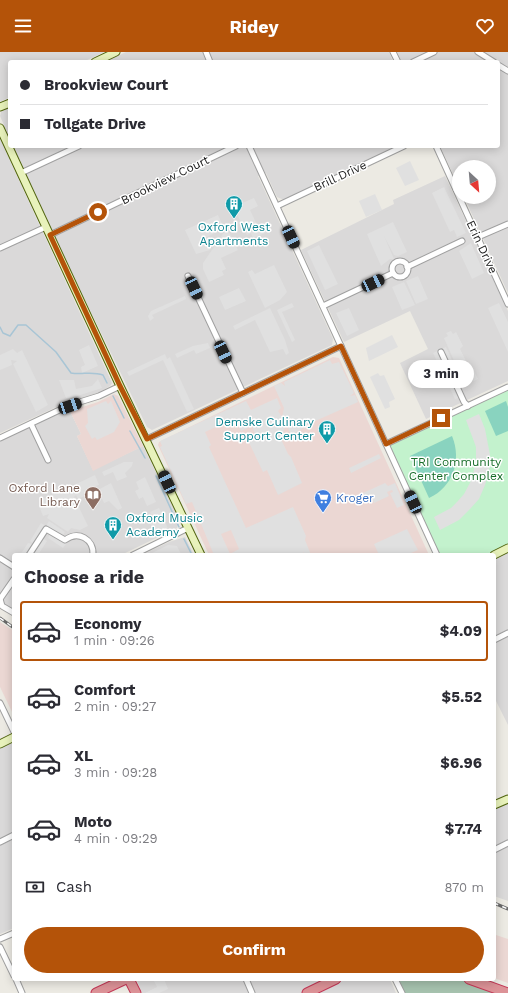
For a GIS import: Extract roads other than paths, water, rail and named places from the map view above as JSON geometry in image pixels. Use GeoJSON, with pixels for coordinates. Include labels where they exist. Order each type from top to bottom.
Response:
{"type":"FeatureCollection","features":[{"type":"Feature","properties":{"kind":"highway"},"geometry":{"type":"LineString","coordinates":[[96,993],[122,981]]}},
{"type":"Feature","properties":{"kind":"highway"},"geometry":{"type":"LineString","coordinates":[[131,981],[136,993]]}},
{"type":"Feature","properties":{"kind":"highway"},"geometry":{"type":"LineString","coordinates":[[307,993],[332,981]]}},
{"type":"Feature","properties":{"kind":"highway"},"geometry":{"type":"LineString","coordinates":[[475,981],[508,993]]}},
{"type":"Feature","properties":{"kind":"street"},"geometry":{"type":"LineString","coordinates":[[99,60],[116,52]]}},
{"type":"Feature","properties":{"kind":"street"},"geometry":{"type":"LineString","coordinates":[[417,60],[434,52]]}},
{"type":"Feature","properties":{"kind":"street"},"geometry":{"type":"LineString","coordinates":[[478,52],[491,60]]}},
{"type":"Feature","properties":{"kind":"street"},"geometry":{"type":"LineString","coordinates":[[0,128],[8,145]]}},
{"type":"Feature","properties":{"kind":"street"},"geometry":{"type":"LineString","coordinates":[[9,148],[120,386],[147,439],[200,553]]}},
{"type":"Feature","properties":{"kind":"street"},"geometry":{"type":"LineString","coordinates":[[21,173],[75,148]]}},
{"type":"Feature","properties":{"kind":"street","name":"Brookview Court"},"geometry":{"type":"LineString","coordinates":[[50,235],[232,148]]}},
{"type":"Feature","properties":{"kind":"street"},"geometry":{"type":"LineString","coordinates":[[250,148],[437,553]]}},
{"type":"Feature","properties":{"kind":"street","name":"Brill Drive"},"geometry":{"type":"LineString","coordinates":[[277,206],[400,148]]}},
{"type":"Feature","properties":{"kind":"street","name":"Erin Drive"},"geometry":{"type":"LineString","coordinates":[[437,148],[508,304]]}},
{"type":"Feature","properties":{"kind":"street"},"geometry":{"type":"LineString","coordinates":[[478,238],[508,224]]}},
{"type":"Feature","properties":{"kind":"street"},"geometry":{"type":"LineString","coordinates":[[0,248],[46,227]]}},
{"type":"Feature","properties":{"kind":"street"},"geometry":{"type":"LineString","coordinates":[[407,267],[462,241]]}},
{"type":"Feature","properties":{"kind":"street"},"geometry":{"type":"LineString","coordinates":[[397,262],[403,262],[407,267],[407,272],[404,276],[399,277],[393,273],[392,268],[397,262]]}},
{"type":"Feature","properties":{"kind":"street"},"geometry":{"type":"LineString","coordinates":[[323,306],[393,273]]}},
{"type":"Feature","properties":{"kind":"street"},"geometry":{"type":"LineString","coordinates":[[188,276],[243,393]]}},
{"type":"Feature","properties":{"kind":"street"},"geometry":{"type":"LineString","coordinates":[[147,439],[341,346]]}},
{"type":"Feature","properties":{"kind":"street"},"geometry":{"type":"LineString","coordinates":[[441,352],[464,402],[468,406]]}},
{"type":"Feature","properties":{"kind":"street"},"geometry":{"type":"LineString","coordinates":[[0,438],[70,406],[100,396],[120,386]]}},
{"type":"Feature","properties":{"kind":"street"},"geometry":{"type":"LineString","coordinates":[[386,444],[508,387]]}},
{"type":"Feature","properties":{"kind":"street"},"geometry":{"type":"LineString","coordinates":[[30,424],[48,460]]}},
{"type":"Feature","properties":{"kind":"street"},"geometry":{"type":"LineString","coordinates":[[137,553],[188,528]]}},
{"type":"Feature","properties":{"kind":"street"},"geometry":{"type":"LineString","coordinates":[[30,553],[46,529],[65,540],[79,536],[87,538],[92,546],[93,553]]}},
{"type":"Feature","properties":{"kind":"street"},"geometry":{"type":"LineString","coordinates":[[496,554],[508,548]]}},
{"type":"Feature","properties":{"kind":"street"},"geometry":{"type":"LineString","coordinates":[[0,558],[12,566]]}},
{"type":"Feature","properties":{"kind":"street"},"geometry":{"type":"LineString","coordinates":[[12,581],[0,599],[2,606],[12,612]]}},
{"type":"Feature","properties":{"kind":"street"},"geometry":{"type":"LineString","coordinates":[[496,639],[508,634]]}},
{"type":"Feature","properties":{"kind":"street"},"geometry":{"type":"LineString","coordinates":[[0,703],[12,728]]}},
{"type":"Feature","properties":{"kind":"street"},"geometry":{"type":"LineString","coordinates":[[0,744],[12,738]]}},
{"type":"Feature","properties":{"kind":"street"},"geometry":{"type":"LineString","coordinates":[[496,804],[508,799]]}},
{"type":"Feature","properties":{"kind":"street"},"geometry":{"type":"LineString","coordinates":[[0,842],[12,836]]}},
{"type":"Feature","properties":{"kind":"street"},"geometry":{"type":"LineString","coordinates":[[496,849],[508,843]]}},
{"type":"Feature","properties":{"kind":"street"},"geometry":{"type":"LineString","coordinates":[[0,939],[12,934]]}},
{"type":"Feature","properties":{"kind":"street"},"geometry":{"type":"LineString","coordinates":[[0,947],[12,972]]}},
{"type":"Feature","properties":{"kind":"street"},"geometry":{"type":"LineString","coordinates":[[17,981],[22,993]]}},
{"type":"Feature","properties":{"kind":"street"},"geometry":{"type":"LineString","coordinates":[[247,981],[252,993]]}},
{"type":"Feature","properties":{"kind":"street"},"geometry":{"type":"LineString","coordinates":[[396,981],[402,993]]}},
{"type":"Feature","properties":{"kind":"waterway"},"geometry":{"type":"LineString","coordinates":[[0,327],[3,333],[10,336],[18,325],[26,325],[56,352],[71,373],[91,373],[103,375],[107,383]]}},
{"type":"Feature","properties":{"kind":"waterway"},"geometry":{"type":"LineString","coordinates":[[113,396],[124,418]]}},
{"type":"Feature","properties":{"kind":"waterway"},"geometry":{"type":"LineString","coordinates":[[130,431],[145,458]]}},
{"type":"Feature","properties":{"kind":"waterway"},"geometry":{"type":"LineString","coordinates":[[156,476],[179,527]]}},
{"type":"Feature","properties":{"kind":"waterway"},"geometry":{"type":"LineString","coordinates":[[184,539],[191,553]]}},
{"type":"Feature","properties":{"kind":"railway"},"geometry":{"type":"LineString","coordinates":[[0,618],[12,627]]}},
{"type":"Feature","properties":{"kind":"railway"},"geometry":{"type":"LineString","coordinates":[[496,904],[508,909]]}},
{"type":"Feature","properties":{"kind":"place","name":"Oxford West Apartments"},"geometry":{"type":"Point","coordinates":[234,219]}},
{"type":"Feature","properties":{"kind":"place","name":"Demske Culinary Support Center"},"geometry":{"type":"Point","coordinates":[327,444]}},
{"type":"Feature","properties":{"kind":"place","name":"Oxford Lane Library"},"geometry":{"type":"Point","coordinates":[93,510]}},
{"type":"Feature","properties":{"kind":"place","name":"Kroger"},"geometry":{"type":"Point","coordinates":[323,513]}},
{"type":"Feature","properties":{"kind":"place","name":"Oxford Music Academy"},"geometry":{"type":"Point","coordinates":[113,540]}},
{"type":"Feature","properties":{"kind":"park label","name":"TRI Community Center Complex"},"geometry":{"type":"Point","coordinates":[456,469]}}]}
